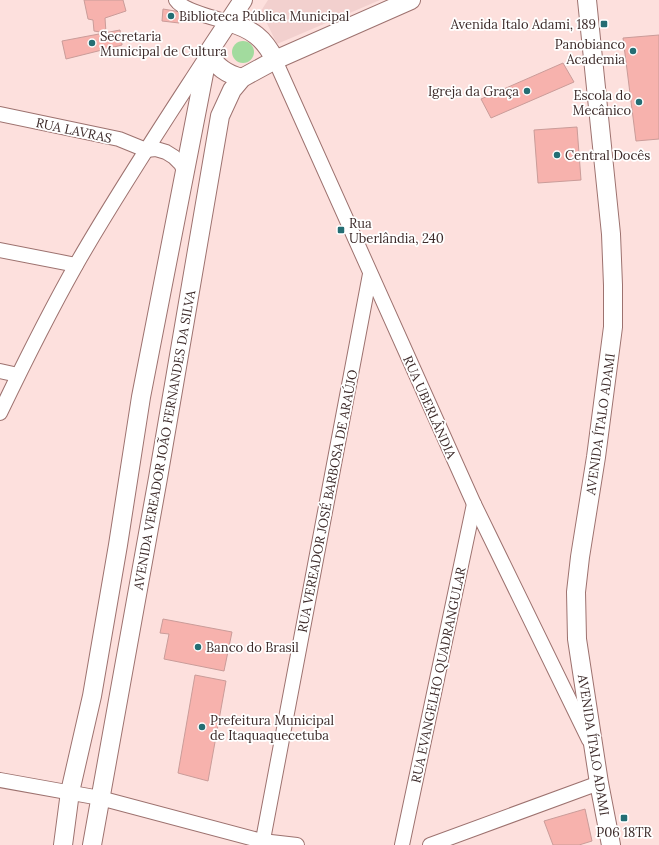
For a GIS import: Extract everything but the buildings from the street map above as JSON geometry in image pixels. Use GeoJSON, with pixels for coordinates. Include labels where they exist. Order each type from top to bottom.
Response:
{"type":"FeatureCollection","features":[{"type":"Feature","properties":{"kind":"main road"},"geometry":{"type":"LineString","coordinates":[[242,78],[226,72],[219,67],[208,53],[243,0]]}},
{"type":"Feature","properties":{"kind":"main road","name":"AVENIDA VEREADOR JOÃO FERNANDES DA SILVA"},"geometry":{"type":"LineString","coordinates":[[92,845],[158,478],[220,116],[232,90],[242,78],[275,60],[411,0]]}},
{"type":"Feature","properties":{"kind":"main road","name":"AVENIDA ÍTALO ADAMI"},"geometry":{"type":"LineString","coordinates":[[587,0],[611,234],[613,327],[596,457],[580,556],[576,592],[577,639],[599,783],[611,845]]}},
{"type":"Feature","properties":{"kind":"main road"},"geometry":{"type":"LineString","coordinates":[[228,22],[252,31],[269,48],[275,60]]}},
{"type":"Feature","properties":{"kind":"main road","name":"AVENIDA VEREADOR JOÃO FERNANDES DA SILVA"},"geometry":{"type":"LineString","coordinates":[[63,845],[70,792],[92,696],[141,397],[208,53]]}},
{"type":"Feature","properties":{"kind":"main road"},"geometry":{"type":"LineString","coordinates":[[130,470],[158,478]]}},
{"type":"Feature","properties":{"kind":"street"},"geometry":{"type":"LineString","coordinates":[[176,0],[185,8],[228,22]]}},
{"type":"Feature","properties":{"kind":"street"},"geometry":{"type":"LineString","coordinates":[[0,413],[18,375],[76,265],[146,150],[208,53]]}},
{"type":"Feature","properties":{"kind":"street","name":"RUA UBERLÂNDIA"},"geometry":{"type":"LineString","coordinates":[[275,60],[474,504],[594,751]]}},
{"type":"Feature","properties":{"kind":"street","name":"RUA LAVRAS"},"geometry":{"type":"LineString","coordinates":[[0,114],[119,139],[146,150],[156,149],[170,154],[181,164],[185,173]]}},
{"type":"Feature","properties":{"kind":"street"},"geometry":{"type":"LineString","coordinates":[[0,250],[76,265]]}},
{"type":"Feature","properties":{"kind":"street","name":"RUA VEREADOR JOSÉ BARBOSA DE ARAÚJO"},"geometry":{"type":"LineString","coordinates":[[262,843],[370,274]]}},
{"type":"Feature","properties":{"kind":"street"},"geometry":{"type":"LineString","coordinates":[[0,371],[18,375]]}},
{"type":"Feature","properties":{"kind":"street","name":"RUA EVANGELHO QUADRANGULAR"},"geometry":{"type":"LineString","coordinates":[[402,845],[474,504]]}},
{"type":"Feature","properties":{"kind":"street"},"geometry":{"type":"LineString","coordinates":[[565,691],[578,690],[584,686]]}},
{"type":"Feature","properties":{"kind":"street"},"geometry":{"type":"LineString","coordinates":[[0,780],[100,798],[262,843],[297,845]]}},
{"type":"Feature","properties":{"kind":"street"},"geometry":{"type":"LineString","coordinates":[[430,845],[599,783]]}},
{"type":"Feature","properties":{"kind":"shaded area"},"geometry":{"type":"Polygon","coordinates":[[[268,0],[380,0],[277,44],[261,11],[268,0]]]}},
{"type":"Feature","properties":{"kind":"green space"},"geometry":{"type":"Polygon","coordinates":[[[243,41],[251,44],[254,52],[251,60],[243,63],[235,60],[232,52],[235,44],[243,41]]]}},
{"type":"Feature","properties":{"kind":"place","name":"Biblioteca Pública Municipal"},"geometry":{"type":"Point","coordinates":[171,16]}},
{"type":"Feature","properties":{"kind":"place","name":"Avenida Italo Adami, 189"},"geometry":{"type":"Point","coordinates":[604,24]}},
{"type":"Feature","properties":{"kind":"place","name":"Secretaria Municipal de Cultura"},"geometry":{"type":"Point","coordinates":[92,43]}},
{"type":"Feature","properties":{"kind":"place","name":"Panobianco Academia"},"geometry":{"type":"Point","coordinates":[633,51]}},
{"type":"Feature","properties":{"kind":"place","name":"Igreja da Graça"},"geometry":{"type":"Point","coordinates":[527,91]}},
{"type":"Feature","properties":{"kind":"place","name":"Escola do Mecânico"},"geometry":{"type":"Point","coordinates":[639,102]}},
{"type":"Feature","properties":{"kind":"place","name":"Central Docês"},"geometry":{"type":"Point","coordinates":[557,155]}},
{"type":"Feature","properties":{"kind":"place","name":"Rua Uberlândia, 240"},"geometry":{"type":"Point","coordinates":[341,230]}},
{"type":"Feature","properties":{"kind":"place","name":"Banco do Brasil"},"geometry":{"type":"Point","coordinates":[198,647]}},
{"type":"Feature","properties":{"kind":"place","name":"Prefeitura Municipal de Itaquaquecetuba"},"geometry":{"type":"Point","coordinates":[202,727]}},
{"type":"Feature","properties":{"kind":"place","name":"P06 18TR"},"geometry":{"type":"Point","coordinates":[624,818]}}]}
